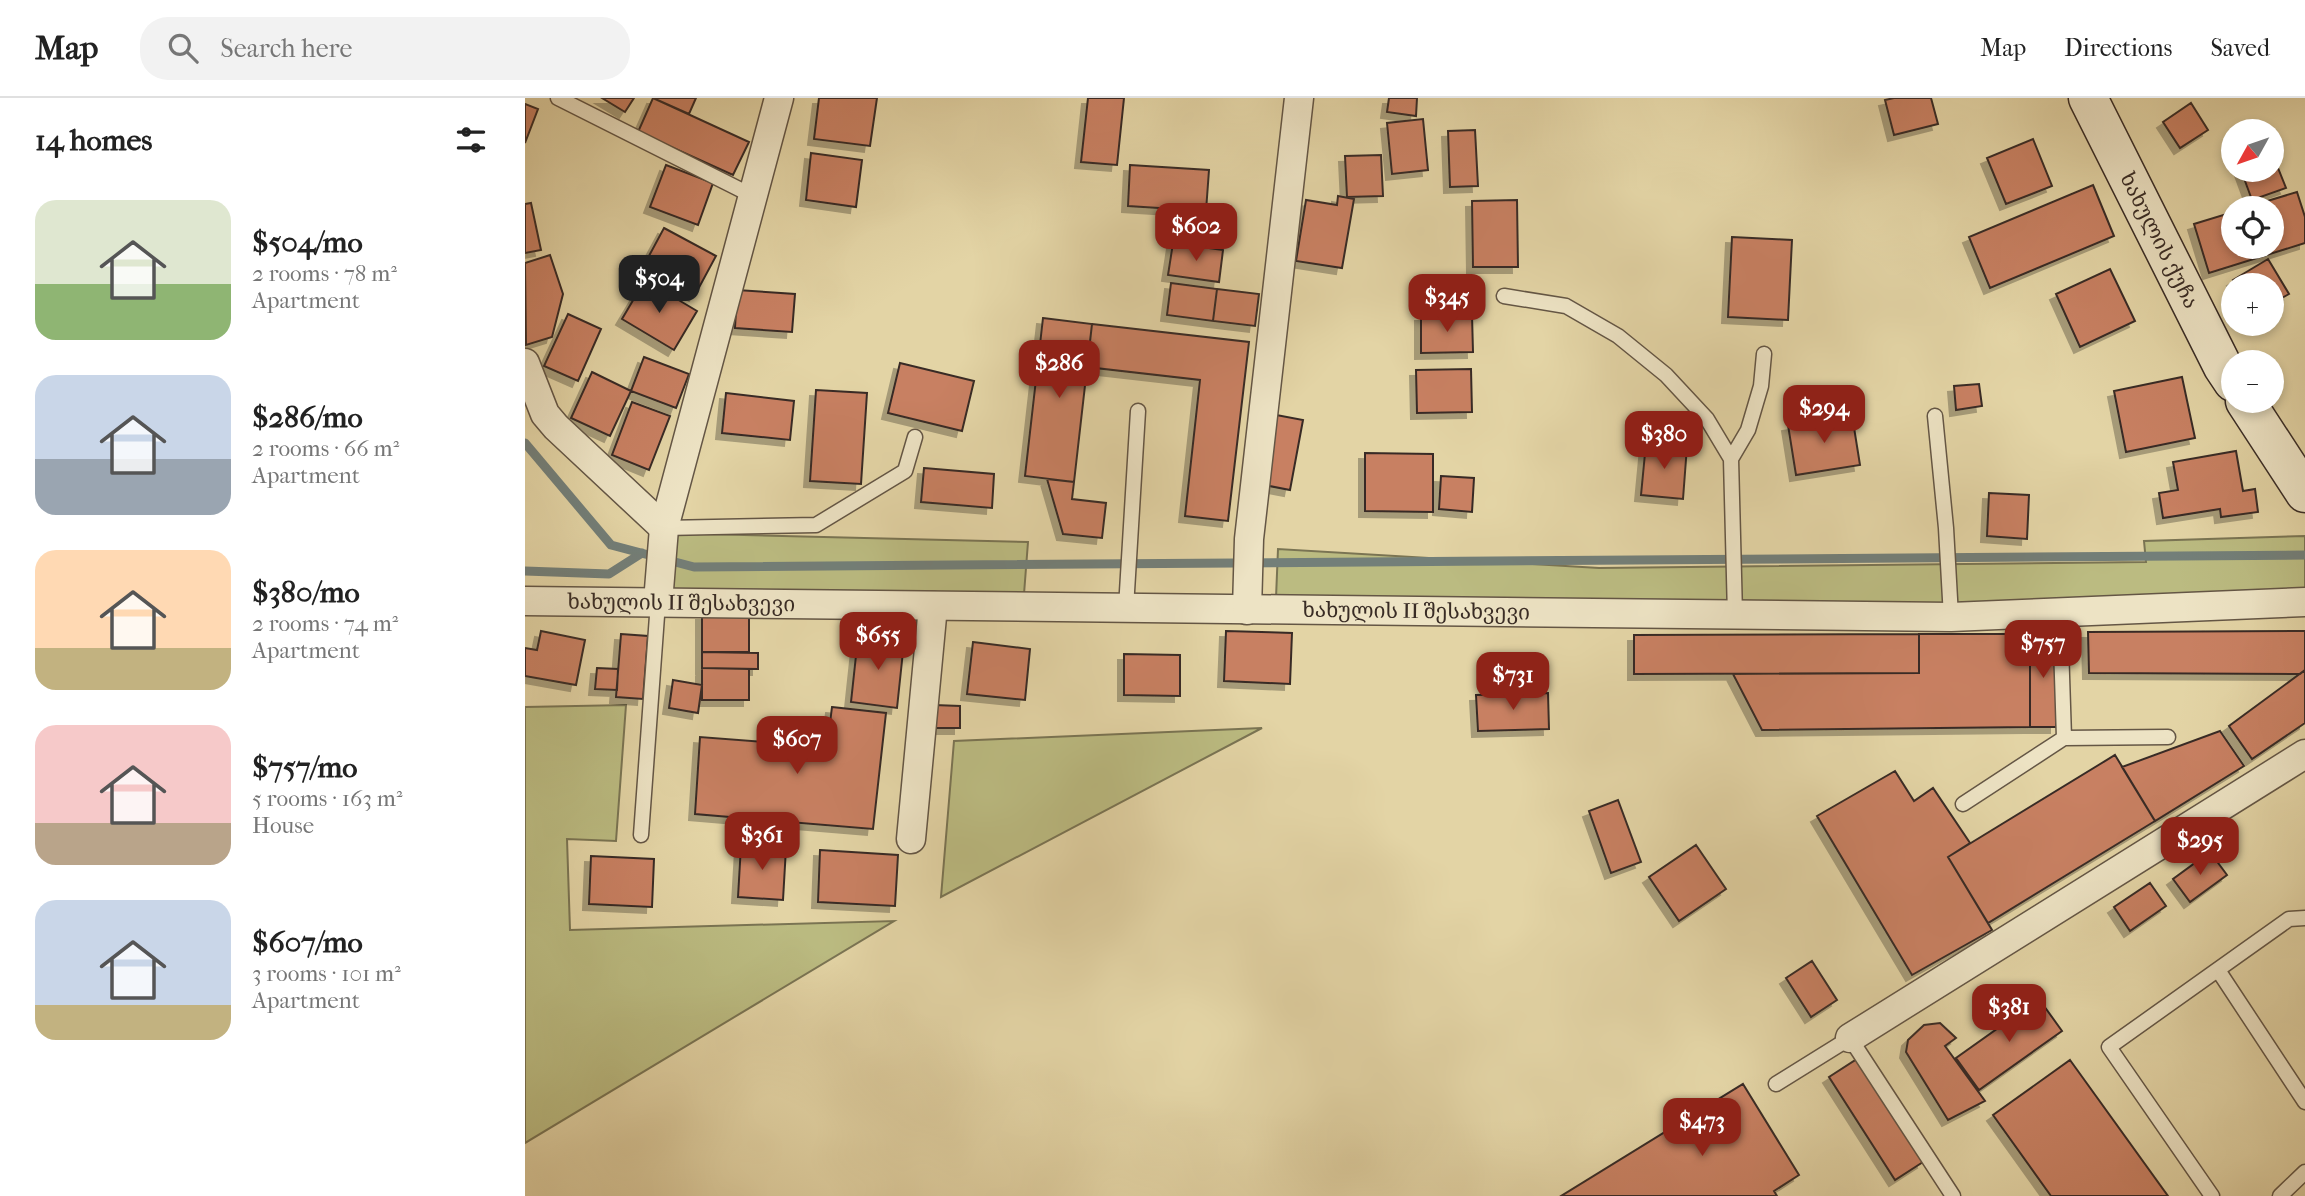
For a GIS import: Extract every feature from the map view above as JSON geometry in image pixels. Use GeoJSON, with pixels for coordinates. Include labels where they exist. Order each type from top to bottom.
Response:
{"type":"FeatureCollection","features":[{"type":"Feature","properties":{"kind":"street"},"geometry":{"type":"LineString","coordinates":[[657,603],[664,530],[779,98]]}},
{"type":"Feature","properties":{"kind":"street"},"geometry":{"type":"LineString","coordinates":[[1247,610],[1249,539],[1299,98]]}},
{"type":"Feature","properties":{"kind":"street","name":"ხახულის ქუჩა"},"geometry":{"type":"LineString","coordinates":[[2088,98],[2221,363]]}},
{"type":"Feature","properties":{"kind":"street"},"geometry":{"type":"LineString","coordinates":[[525,363],[545,414],[664,530]]}},
{"type":"Feature","properties":{"kind":"street"},"geometry":{"type":"LineString","coordinates":[[2253,413],[2305,493]]}},
{"type":"Feature","properties":{"kind":"street","name":"ხახულის II შესახვევი"},"geometry":{"type":"LineString","coordinates":[[525,601],[933,606],[1127,596],[1247,610],[1951,617],[2305,602]]}},
{"type":"Feature","properties":{"kind":"street"},"geometry":{"type":"LineString","coordinates":[[911,839],[933,606]]}},
{"type":"Feature","properties":{"kind":"street"},"geometry":{"type":"LineString","coordinates":[[1850,1038],[2305,754]]}},
{"type":"Feature","properties":{"kind":"lane"},"geometry":{"type":"LineString","coordinates":[[558,98],[753,196]]}},
{"type":"Feature","properties":{"kind":"lane"},"geometry":{"type":"LineString","coordinates":[[1504,296],[1566,306],[1618,336],[1666,375],[1707,419],[1731,459],[1735,615]]}},
{"type":"Feature","properties":{"kind":"lane"},"geometry":{"type":"LineString","coordinates":[[1731,459],[1748,430],[1761,386],[1764,354]]}},
{"type":"Feature","properties":{"kind":"lane"},"geometry":{"type":"LineString","coordinates":[[1127,596],[1138,411]]}},
{"type":"Feature","properties":{"kind":"lane"},"geometry":{"type":"LineString","coordinates":[[1935,416],[1951,617]]}},
{"type":"Feature","properties":{"kind":"lane"},"geometry":{"type":"LineString","coordinates":[[664,530],[816,525],[905,471],[915,437]]}},
{"type":"Feature","properties":{"kind":"lane"},"geometry":{"type":"LineString","coordinates":[[641,835],[657,603]]}},
{"type":"Feature","properties":{"kind":"lane"},"geometry":{"type":"LineString","coordinates":[[2060,614],[2064,738]]}},
{"type":"Feature","properties":{"kind":"lane"},"geometry":{"type":"LineString","coordinates":[[1963,804],[2064,738],[2168,737]]}},
{"type":"Feature","properties":{"kind":"lane"},"geometry":{"type":"LineString","coordinates":[[2212,1196],[2109,1047],[2289,919],[2305,918]]}},
{"type":"Feature","properties":{"kind":"lane"},"geometry":{"type":"LineString","coordinates":[[2218,970],[2305,1102]]}},
{"type":"Feature","properties":{"kind":"lane"},"geometry":{"type":"LineString","coordinates":[[1776,1084],[1850,1038],[1953,1196]]}},
{"type":"Feature","properties":{"kind":"lane"},"geometry":{"type":"LineString","coordinates":[[2280,1196],[2305,1172]]}},
{"type":"Feature","properties":{"kind":"green space"},"geometry":{"type":"Polygon","coordinates":[[[664,533],[1028,542],[1023,607],[658,602],[664,533]]]}},
{"type":"Feature","properties":{"kind":"green space"},"geometry":{"type":"Polygon","coordinates":[[[2305,536],[2305,589],[1946,616],[1276,598],[1278,549],[1599,568],[2146,562],[2144,541],[2305,536]]]}},
{"type":"Feature","properties":{"kind":"green space"},"geometry":{"type":"Polygon","coordinates":[[[626,705],[616,841],[567,839],[570,930],[894,921],[525,1143],[525,707],[626,705]]]}},
{"type":"Feature","properties":{"kind":"green space"},"geometry":{"type":"Polygon","coordinates":[[[1262,728],[941,897],[954,741],[1262,728]]]}},
{"type":"Feature","properties":{"kind":"building"},"geometry":{"type":"Polygon","coordinates":[[[602,98],[634,98],[625,112],[602,98]]]}},
{"type":"Feature","properties":{"kind":"building"},"geometry":{"type":"Polygon","coordinates":[[[653,98],[749,142],[733,175],[638,132],[653,98]]]}},
{"type":"Feature","properties":{"kind":"building"},"geometry":{"type":"Polygon","coordinates":[[[653,98],[696,98],[689,114],[653,98]]]}},
{"type":"Feature","properties":{"kind":"building"},"geometry":{"type":"Polygon","coordinates":[[[819,98],[877,98],[870,146],[814,139],[819,98]]]}},
{"type":"Feature","properties":{"kind":"building"},"geometry":{"type":"Polygon","coordinates":[[[1088,98],[1124,98],[1117,165],[1081,162],[1088,98]]]}},
{"type":"Feature","properties":{"kind":"building"},"geometry":{"type":"Polygon","coordinates":[[[1389,98],[1417,98],[1416,116],[1387,112],[1389,98]]]}},
{"type":"Feature","properties":{"kind":"building"},"geometry":{"type":"Polygon","coordinates":[[[1931,98],[1938,124],[1894,135],[1885,100],[1931,98]]]}},
{"type":"Feature","properties":{"kind":"building"},"geometry":{"type":"Polygon","coordinates":[[[2191,103],[2208,130],[2180,148],[2163,122],[2191,103]]]}},
{"type":"Feature","properties":{"kind":"building"},"geometry":{"type":"Polygon","coordinates":[[[525,104],[538,109],[525,143],[525,104]]]}},
{"type":"Feature","properties":{"kind":"building"},"geometry":{"type":"Polygon","coordinates":[[[1423,119],[1428,170],[1392,174],[1387,123],[1423,119]]]}},
{"type":"Feature","properties":{"kind":"building"},"geometry":{"type":"Polygon","coordinates":[[[1475,130],[1478,186],[1450,187],[1448,131],[1475,130]]]}},
{"type":"Feature","properties":{"kind":"building"},"geometry":{"type":"Polygon","coordinates":[[[2033,139],[2052,186],[2006,204],[1987,158],[2033,139]]]}},
{"type":"Feature","properties":{"kind":"building"},"geometry":{"type":"Polygon","coordinates":[[[811,153],[862,160],[856,207],[806,200],[811,153]]]}},
{"type":"Feature","properties":{"kind":"building"},"geometry":{"type":"Polygon","coordinates":[[[1381,155],[1383,196],[1347,197],[1345,156],[1381,155]]]}},
{"type":"Feature","properties":{"kind":"building"},"geometry":{"type":"Polygon","coordinates":[[[666,165],[713,183],[698,225],[650,207],[666,165]]]}},
{"type":"Feature","properties":{"kind":"building"},"geometry":{"type":"Polygon","coordinates":[[[1130,165],[1209,170],[1206,211],[1128,206],[1130,165]]]}},
{"type":"Feature","properties":{"kind":"building"},"geometry":{"type":"Polygon","coordinates":[[[2245,182],[2284,182],[2286,188],[2263,196],[2251,196],[2245,182]]]}},
{"type":"Feature","properties":{"kind":"building"},"geometry":{"type":"Polygon","coordinates":[[[2093,185],[2114,236],[1990,288],[1969,237],[2093,185]]]}},
{"type":"Feature","properties":{"kind":"building"},"geometry":{"type":"Polygon","coordinates":[[[2297,192],[2305,217],[2305,243],[2284,250],[2284,196],[2297,192]]]}},
{"type":"Feature","properties":{"kind":"building"},"geometry":{"type":"Polygon","coordinates":[[[1338,196],[1354,199],[1342,268],[1296,261],[1306,200],[1337,205],[1338,196]]]}},
{"type":"Feature","properties":{"kind":"building"},"geometry":{"type":"Polygon","coordinates":[[[1517,200],[1518,267],[1473,267],[1472,201],[1517,200]]]}},
{"type":"Feature","properties":{"kind":"building"},"geometry":{"type":"Polygon","coordinates":[[[531,203],[541,250],[525,253],[525,204],[531,203]]]}},
{"type":"Feature","properties":{"kind":"building"},"geometry":{"type":"Polygon","coordinates":[[[2221,216],[2221,259],[2254,259],[2209,273],[2194,224],[2221,216]]]}},
{"type":"Feature","properties":{"kind":"building"},"geometry":{"type":"Polygon","coordinates":[[[664,228],[716,256],[695,295],[643,267],[664,228]]]}},
{"type":"Feature","properties":{"kind":"building"},"geometry":{"type":"Polygon","coordinates":[[[1732,237],[1792,240],[1788,320],[1728,317],[1732,237]]]}},
{"type":"Feature","properties":{"kind":"building"},"geometry":{"type":"Polygon","coordinates":[[[1173,243],[1223,250],[1219,282],[1168,275],[1173,243]]]}},
{"type":"Feature","properties":{"kind":"building"},"geometry":{"type":"Polygon","coordinates":[[[550,255],[563,294],[552,337],[526,345],[525,263],[550,255]]]}},
{"type":"Feature","properties":{"kind":"building"},"geometry":{"type":"Polygon","coordinates":[[[2268,259],[2276,273],[2245,273],[2268,259]]]}},
{"type":"Feature","properties":{"kind":"building"},"geometry":{"type":"Polygon","coordinates":[[[2110,269],[2135,321],[2080,347],[2056,294],[2110,269]]]}},
{"type":"Feature","properties":{"kind":"building"},"geometry":{"type":"Polygon","coordinates":[[[645,280],[697,311],[674,350],[622,319],[645,280]]]}},
{"type":"Feature","properties":{"kind":"building"},"geometry":{"type":"Polygon","coordinates":[[[1171,283],[1217,289],[1213,321],[1167,315],[1171,283]]]}},
{"type":"Feature","properties":{"kind":"building"},"geometry":{"type":"Polygon","coordinates":[[[1217,289],[1259,294],[1255,326],[1213,321],[1217,289]]]}},
{"type":"Feature","properties":{"kind":"building"},"geometry":{"type":"Polygon","coordinates":[[[737,290],[795,294],[792,332],[735,328],[737,290]]]}},
{"type":"Feature","properties":{"kind":"building"},"geometry":{"type":"Polygon","coordinates":[[[568,314],[601,329],[578,381],[544,366],[568,314]]]}},
{"type":"Feature","properties":{"kind":"building"},"geometry":{"type":"Polygon","coordinates":[[[1421,315],[1472,315],[1473,352],[1421,353],[1421,315]]]}},
{"type":"Feature","properties":{"kind":"building"},"geometry":{"type":"Polygon","coordinates":[[[1043,318],[1092,324],[1074,482],[1025,476],[1043,318]]]}},
{"type":"Feature","properties":{"kind":"building"},"geometry":{"type":"Polygon","coordinates":[[[1092,324],[1249,342],[1228,521],[1185,516],[1200,380],[1087,367],[1092,324]]]}},
{"type":"Feature","properties":{"kind":"building"},"geometry":{"type":"Polygon","coordinates":[[[644,357],[689,374],[676,408],[631,391],[644,357]]]}},
{"type":"Feature","properties":{"kind":"building"},"geometry":{"type":"Polygon","coordinates":[[[900,363],[974,381],[962,431],[888,413],[900,363]]]}},
{"type":"Feature","properties":{"kind":"building"},"geometry":{"type":"Polygon","coordinates":[[[1471,369],[1472,412],[1417,413],[1416,370],[1471,369]]]}},
{"type":"Feature","properties":{"kind":"building"},"geometry":{"type":"Polygon","coordinates":[[[592,372],[631,391],[610,436],[571,418],[592,372]]]}},
{"type":"Feature","properties":{"kind":"building"},"geometry":{"type":"Polygon","coordinates":[[[2182,377],[2195,438],[2126,452],[2114,391],[2182,377]]]}},
{"type":"Feature","properties":{"kind":"building"},"geometry":{"type":"Polygon","coordinates":[[[1979,384],[1982,406],[1956,410],[1954,386],[1979,384]]]}},
{"type":"Feature","properties":{"kind":"building"},"geometry":{"type":"Polygon","coordinates":[[[816,390],[867,393],[861,484],[810,481],[816,390]]]}},
{"type":"Feature","properties":{"kind":"building"},"geometry":{"type":"Polygon","coordinates":[[[726,393],[794,401],[790,440],[722,433],[726,393]]]}},
{"type":"Feature","properties":{"kind":"building"},"geometry":{"type":"Polygon","coordinates":[[[632,402],[670,416],[649,470],[612,455],[632,402]]]}},
{"type":"Feature","properties":{"kind":"building"},"geometry":{"type":"Polygon","coordinates":[[[1271,414],[1303,420],[1290,490],[1259,484],[1271,414]]]}},
{"type":"Feature","properties":{"kind":"building"},"geometry":{"type":"Polygon","coordinates":[[[1852,415],[1860,465],[1796,475],[1788,425],[1852,415]]]}},
{"type":"Feature","properties":{"kind":"building"},"geometry":{"type":"Polygon","coordinates":[[[1646,443],[1687,446],[1683,499],[1641,495],[1646,443]]]}},
{"type":"Feature","properties":{"kind":"building"},"geometry":{"type":"Polygon","coordinates":[[[2236,451],[2243,491],[2255,489],[2258,512],[2221,517],[2220,509],[2163,518],[2159,493],[2178,490],[2173,462],[2236,451]]]}},
{"type":"Feature","properties":{"kind":"building"},"geometry":{"type":"Polygon","coordinates":[[[1365,453],[1433,454],[1433,512],[1365,511],[1365,453]]]}},
{"type":"Feature","properties":{"kind":"building"},"geometry":{"type":"Polygon","coordinates":[[[924,468],[994,474],[992,508],[921,502],[924,468]]]}},
{"type":"Feature","properties":{"kind":"building"},"geometry":{"type":"Polygon","coordinates":[[[1441,476],[1474,478],[1472,512],[1439,509],[1441,476]]]}},
{"type":"Feature","properties":{"kind":"building"},"geometry":{"type":"Polygon","coordinates":[[[1047,479],[1074,482],[1072,499],[1106,503],[1102,538],[1063,534],[1047,479]]]}},
{"type":"Feature","properties":{"kind":"building"},"geometry":{"type":"Polygon","coordinates":[[[1989,493],[2029,495],[2027,539],[1987,536],[1989,493]]]}},
{"type":"Feature","properties":{"kind":"building"},"geometry":{"type":"Polygon","coordinates":[[[702,614],[749,614],[749,652],[702,652],[702,614]]]}},
{"type":"Feature","properties":{"kind":"building"},"geometry":{"type":"Polygon","coordinates":[[[541,631],[585,640],[576,685],[525,676],[525,648],[537,650],[541,631]]]}},
{"type":"Feature","properties":{"kind":"building"},"geometry":{"type":"Polygon","coordinates":[[[1226,631],[1292,633],[1290,684],[1224,681],[1226,631]]]}},
{"type":"Feature","properties":{"kind":"building"},"geometry":{"type":"Polygon","coordinates":[[[2305,631],[2305,670],[2300,674],[2089,673],[2088,632],[2305,631]]]}},
{"type":"Feature","properties":{"kind":"building"},"geometry":{"type":"Polygon","coordinates":[[[621,634],[648,636],[643,699],[616,697],[621,634]]]}},
{"type":"Feature","properties":{"kind":"building"},"geometry":{"type":"Polygon","coordinates":[[[1919,634],[1919,673],[1634,674],[1634,635],[1919,634]]]}},
{"type":"Feature","properties":{"kind":"building"},"geometry":{"type":"Polygon","coordinates":[[[1919,634],[2030,634],[2030,727],[1762,730],[1733,674],[1919,673],[1919,634]]]}},
{"type":"Feature","properties":{"kind":"building"},"geometry":{"type":"Polygon","coordinates":[[[2030,634],[2057,634],[2056,727],[2030,727],[2030,634]]]}},
{"type":"Feature","properties":{"kind":"building"},"geometry":{"type":"Polygon","coordinates":[[[858,637],[904,642],[897,708],[851,702],[858,637]]]}},
{"type":"Feature","properties":{"kind":"building"},"geometry":{"type":"Polygon","coordinates":[[[973,642],[1030,649],[1025,700],[967,694],[973,642]]]}},
{"type":"Feature","properties":{"kind":"building"},"geometry":{"type":"Polygon","coordinates":[[[702,652],[758,653],[758,669],[702,668],[702,652]]]}},
{"type":"Feature","properties":{"kind":"building"},"geometry":{"type":"Polygon","coordinates":[[[1124,654],[1180,655],[1180,696],[1124,695],[1124,654]]]}},
{"type":"Feature","properties":{"kind":"building"},"geometry":{"type":"Polygon","coordinates":[[[597,668],[618,669],[617,690],[595,689],[597,668]]]}},
{"type":"Feature","properties":{"kind":"building"},"geometry":{"type":"Polygon","coordinates":[[[702,668],[749,669],[749,700],[702,700],[702,668]]]}},
{"type":"Feature","properties":{"kind":"building"},"geometry":{"type":"Polygon","coordinates":[[[2305,670],[2305,723],[2252,759],[2229,726],[2305,670]]]}},
{"type":"Feature","properties":{"kind":"building"},"geometry":{"type":"Polygon","coordinates":[[[673,680],[702,685],[698,713],[669,708],[673,680]]]}},
{"type":"Feature","properties":{"kind":"building"},"geometry":{"type":"Polygon","coordinates":[[[1548,693],[1549,729],[1478,731],[1476,695],[1548,693]]]}},
{"type":"Feature","properties":{"kind":"building"},"geometry":{"type":"Polygon","coordinates":[[[934,705],[960,706],[960,728],[934,728],[934,705]]]}},
{"type":"Feature","properties":{"kind":"building"},"geometry":{"type":"Polygon","coordinates":[[[832,707],[886,713],[873,829],[695,814],[700,737],[827,747],[832,707]]]}},
{"type":"Feature","properties":{"kind":"building"},"geometry":{"type":"Polygon","coordinates":[[[2220,731],[2244,766],[2155,821],[2122,767],[2220,731]]]}},
{"type":"Feature","properties":{"kind":"building"},"geometry":{"type":"Polygon","coordinates":[[[2115,755],[2155,821],[1988,923],[1948,857],[2115,755]]]}},
{"type":"Feature","properties":{"kind":"building"},"geometry":{"type":"Polygon","coordinates":[[[1895,771],[1914,801],[1933,788],[1970,843],[1948,857],[1992,930],[1912,975],[1817,816],[1895,771]]]}},
{"type":"Feature","properties":{"kind":"building"},"geometry":{"type":"Polygon","coordinates":[[[1618,800],[1641,862],[1611,873],[1589,811],[1618,800]]]}},
{"type":"Feature","properties":{"kind":"building"},"geometry":{"type":"Polygon","coordinates":[[[741,845],[786,848],[783,900],[738,897],[741,845]]]}},
{"type":"Feature","properties":{"kind":"building"},"geometry":{"type":"Polygon","coordinates":[[[1696,845],[1726,889],[1679,921],[1649,877],[1696,845]]]}},
{"type":"Feature","properties":{"kind":"building"},"geometry":{"type":"Polygon","coordinates":[[[820,850],[898,855],[895,906],[818,902],[820,850]]]}},
{"type":"Feature","properties":{"kind":"building"},"geometry":{"type":"Polygon","coordinates":[[[2210,852],[2227,875],[2190,902],[2173,879],[2210,852]]]}},
{"type":"Feature","properties":{"kind":"building"},"geometry":{"type":"Polygon","coordinates":[[[591,856],[654,859],[652,907],[589,904],[591,856]]]}},
{"type":"Feature","properties":{"kind":"building"},"geometry":{"type":"Polygon","coordinates":[[[2150,883],[2166,906],[2130,931],[2114,907],[2150,883]]]}},
{"type":"Feature","properties":{"kind":"building"},"geometry":{"type":"Polygon","coordinates":[[[1812,961],[1837,1000],[1811,1017],[1786,978],[1812,961]]]}},
{"type":"Feature","properties":{"kind":"building"},"geometry":{"type":"Polygon","coordinates":[[[2039,999],[2062,1031],[1979,1090],[1956,1058],[2039,999]]]}},
{"type":"Feature","properties":{"kind":"building"},"geometry":{"type":"Polygon","coordinates":[[[1940,1023],[1956,1038],[1945,1046],[1985,1101],[1948,1120],[1906,1052],[1908,1040],[1924,1025],[1940,1023]]]}},
{"type":"Feature","properties":{"kind":"building"},"geometry":{"type":"Polygon","coordinates":[[[1857,1059],[1923,1162],[1895,1180],[1829,1077],[1857,1059]]]}},
{"type":"Feature","properties":{"kind":"building"},"geometry":{"type":"Polygon","coordinates":[[[2070,1060],[2168,1196],[2051,1196],[1993,1115],[2070,1060]]]}},
{"type":"Feature","properties":{"kind":"building"},"geometry":{"type":"Polygon","coordinates":[[[1743,1084],[1799,1175],[1774,1191],[1777,1196],[1561,1196],[1743,1084]]]}},
{"type":"Feature","properties":{"kind":"waterway"},"geometry":{"type":"LineString","coordinates":[[525,443],[611,545],[694,567],[2305,555]]}},
{"type":"Feature","properties":{"kind":"waterway"},"geometry":{"type":"LineString","coordinates":[[525,571],[609,574],[642,553]]}}]}
